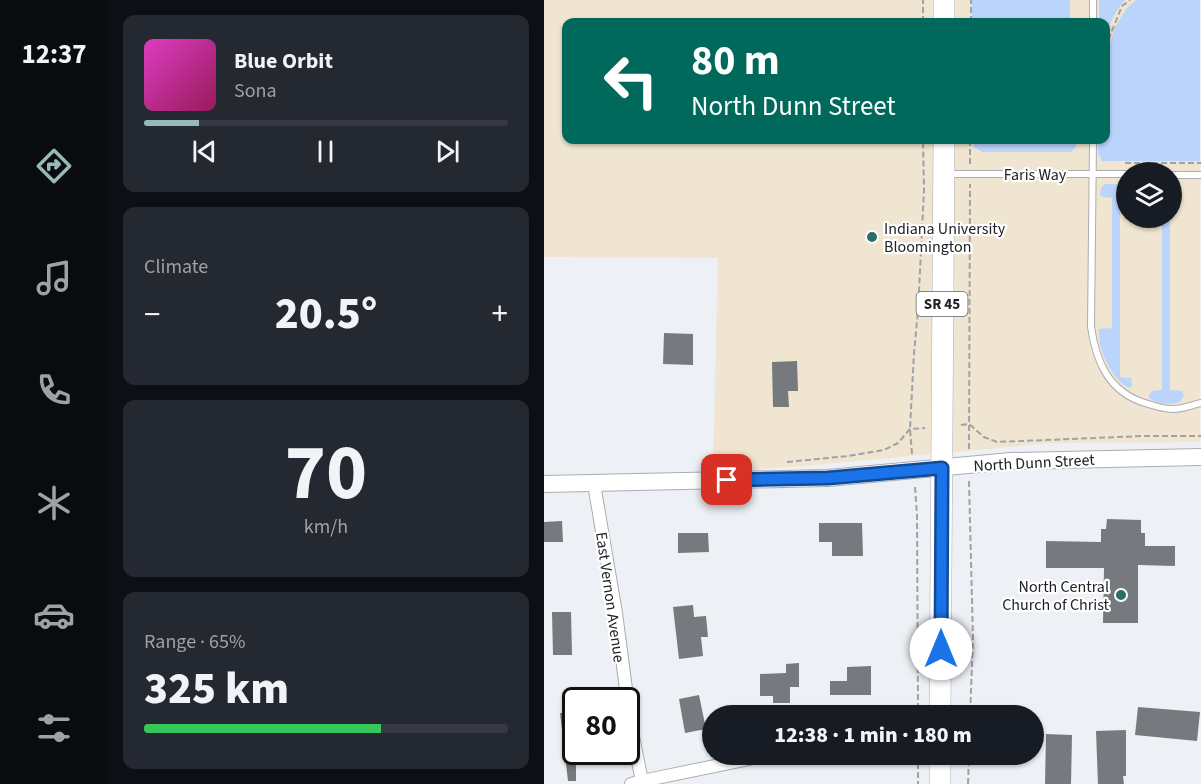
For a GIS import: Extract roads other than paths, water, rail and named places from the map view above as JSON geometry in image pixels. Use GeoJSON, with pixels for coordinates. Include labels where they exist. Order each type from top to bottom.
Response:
{"type":"FeatureCollection","features":[{"type":"Feature","properties":{"kind":"highway"},"geometry":{"type":"LineString","coordinates":[[944,0],[944,18]]}},
{"type":"Feature","properties":{"kind":"highway","name":"SR 45"},"geometry":{"type":"LineString","coordinates":[[940,705],[944,144]]}},
{"type":"Feature","properties":{"kind":"highway"},"geometry":{"type":"LineString","coordinates":[[940,765],[940,784]]}},
{"type":"Feature","properties":{"kind":"street","name":"North Dunn Street"},"geometry":{"type":"LineString","coordinates":[[544,484],[828,478],[1011,461],[1201,457]]}},
{"type":"Feature","properties":{"kind":"street","name":"East Vernon Avenue"},"geometry":{"type":"LineString","coordinates":[[594,484],[616,613],[636,782]]}},
{"type":"Feature","properties":{"kind":"street"},"geometry":{"type":"LineString","coordinates":[[636,782],[719,765]]}},
{"type":"Feature","properties":{"kind":"lane"},"geometry":{"type":"LineString","coordinates":[[1093,0],[1093,18]]}},
{"type":"Feature","properties":{"kind":"lane"},"geometry":{"type":"LineString","coordinates":[[1093,144],[1091,327],[1104,371],[1120,390],[1140,401],[1174,409],[1201,403]]}},
{"type":"Feature","properties":{"kind":"lane","name":"Faris Way"},"geometry":{"type":"LineString","coordinates":[[943,174],[1116,174]]}},
{"type":"Feature","properties":{"kind":"lane"},"geometry":{"type":"LineString","coordinates":[[1182,175],[1201,175]]}},
{"type":"Feature","properties":{"kind":"place","name":"Indiana University Bloomington"},"geometry":{"type":"Point","coordinates":[872,237]}},
{"type":"Feature","properties":{"kind":"place","name":"North Central Church of Christ"},"geometry":{"type":"Point","coordinates":[1121,595]}}]}
